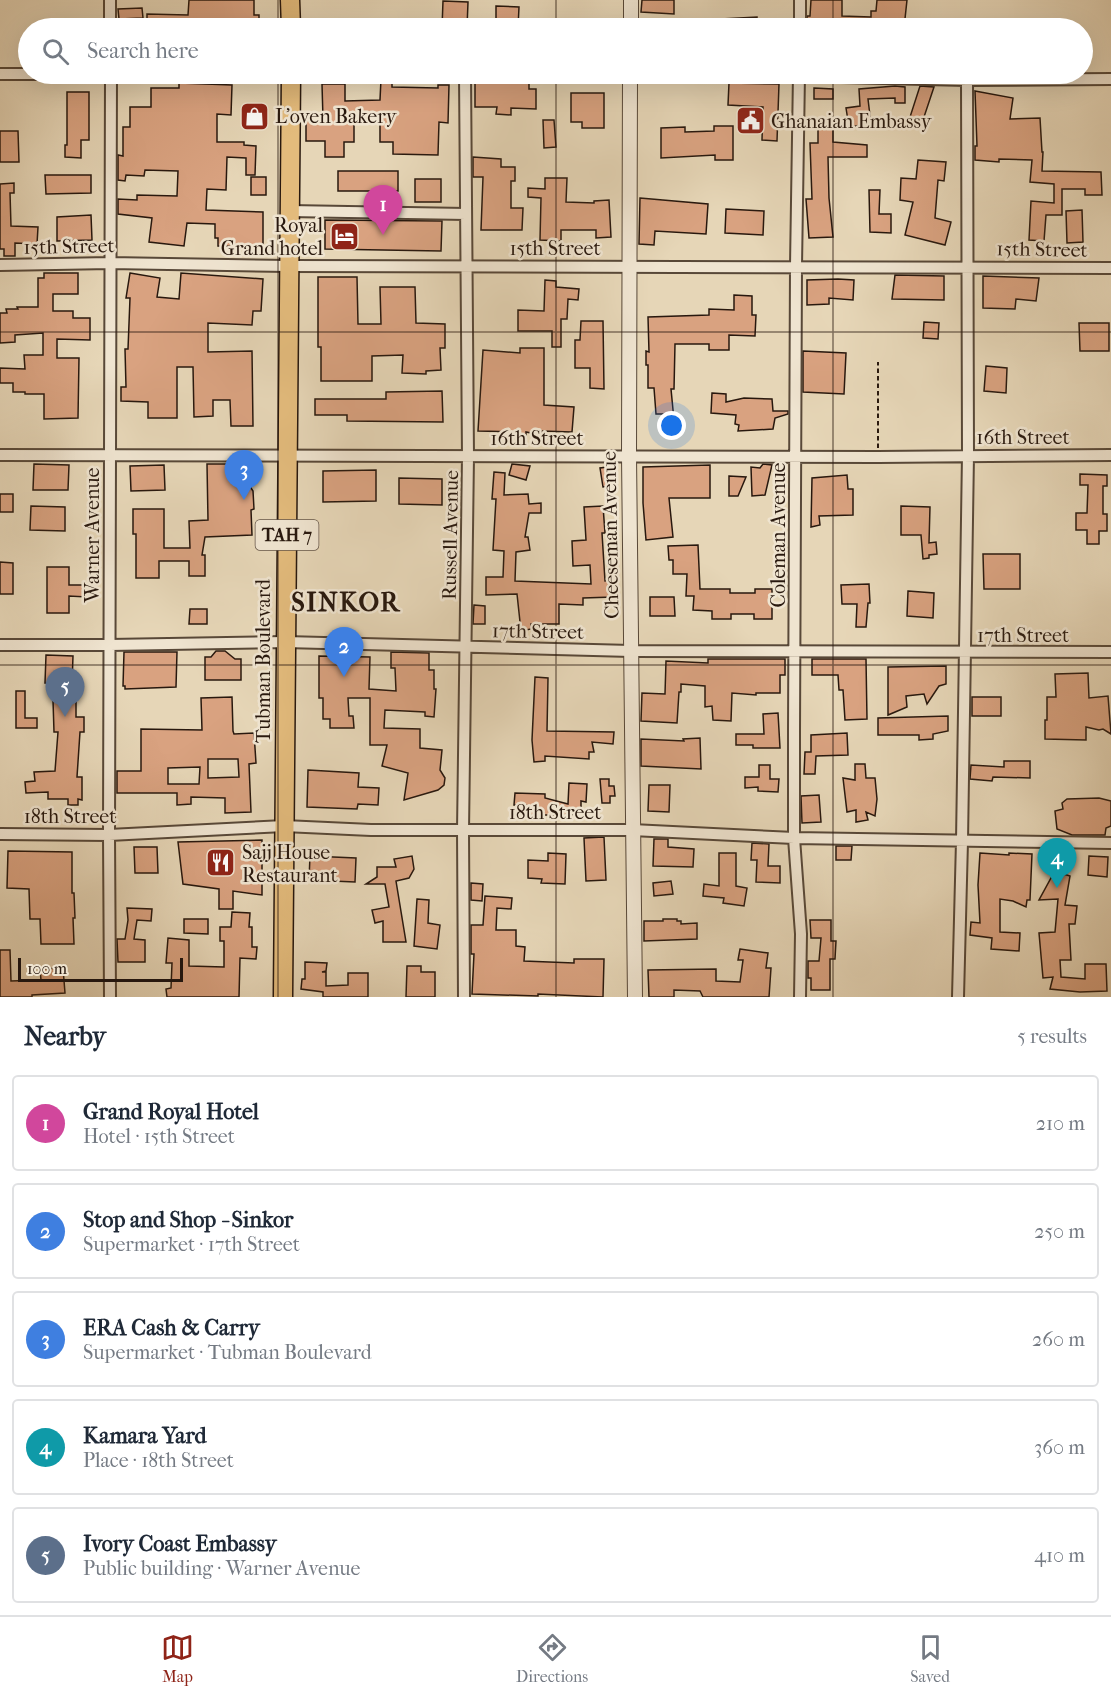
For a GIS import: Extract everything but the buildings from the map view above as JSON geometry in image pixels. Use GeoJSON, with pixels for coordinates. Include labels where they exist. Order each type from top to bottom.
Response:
{"type":"FeatureCollection","features":[{"type":"Feature","properties":{"kind":"highway"},"geometry":{"type":"LineString","coordinates":[[290,0],[291,18]]}},
{"type":"Feature","properties":{"kind":"highway","name":"Tubman Boulevard"},"geometry":{"type":"LineString","coordinates":[[283,997],[291,84]]}},
{"type":"Feature","properties":{"kind":"street"},"geometry":{"type":"LineString","coordinates":[[110,0],[110,18]]}},
{"type":"Feature","properties":{"kind":"street"},"geometry":{"type":"LineString","coordinates":[[631,0],[631,18]]}},
{"type":"Feature","properties":{"kind":"street"},"geometry":{"type":"LineString","coordinates":[[800,0],[800,18]]}},
{"type":"Feature","properties":{"kind":"street"},"geometry":{"type":"LineString","coordinates":[[0,74],[18,74]]}},
{"type":"Feature","properties":{"kind":"street"},"geometry":{"type":"LineString","coordinates":[[1093,79],[1111,79]]}},
{"type":"Feature","properties":{"kind":"street","name":"Warner Avenue"},"geometry":{"type":"LineString","coordinates":[[111,84],[109,835],[111,997]]}},
{"type":"Feature","properties":{"kind":"street","name":"Russell Avenue"},"geometry":{"type":"LineString","coordinates":[[464,997],[463,831],[468,456],[465,84]]}},
{"type":"Feature","properties":{"kind":"street","name":"Cheeseman Avenue"},"geometry":{"type":"LineString","coordinates":[[630,84],[629,456],[635,997]]}},
{"type":"Feature","properties":{"kind":"street","name":"Coleman Avenue"},"geometry":{"type":"LineString","coordinates":[[799,84],[796,266],[795,838],[801,934],[800,997]]}},
{"type":"Feature","properties":{"kind":"street"},"geometry":{"type":"LineString","coordinates":[[958,997],[968,455],[967,84]]}},
{"type":"Feature","properties":{"kind":"street"},"geometry":{"type":"LineString","coordinates":[[289,211],[466,214]]}},
{"type":"Feature","properties":{"kind":"street","name":"15th Street"},"geometry":{"type":"LineString","coordinates":[[0,265],[110,263],[288,266],[1111,268]]}},
{"type":"Feature","properties":{"kind":"street","name":"16th Street"},"geometry":{"type":"LineString","coordinates":[[0,455],[878,457],[1111,455]]}},
{"type":"Feature","properties":{"kind":"street","name":"17th Street"},"geometry":{"type":"LineString","coordinates":[[0,645],[285,642],[631,651],[1111,652]]}},
{"type":"Feature","properties":{"kind":"street","name":"18th Street"},"geometry":{"type":"LineString","coordinates":[[0,834],[109,835],[284,826],[463,831],[632,830],[795,838],[1111,843]]}},
{"type":"Feature","properties":{"kind":"path"},"geometry":{"type":"LineString","coordinates":[[878,362],[878,457]]}},
{"type":"Feature","properties":{"kind":"place","name":"L'oven Bakery"},"geometry":{"type":"Point","coordinates":[254,116]}},
{"type":"Feature","properties":{"kind":"place","name":"Ghanaian Embassy"},"geometry":{"type":"Point","coordinates":[750,121]}},
{"type":"Feature","properties":{"kind":"place","name":"Grand Royal Hotel"},"geometry":{"type":"Point","coordinates":[383,235]}},
{"type":"Feature","properties":{"kind":"place","name":"Royal Grand hotel"},"geometry":{"type":"Point","coordinates":[344,236]}},
{"type":"Feature","properties":{"kind":"place","name":"ERA Cash & Carry"},"geometry":{"type":"Point","coordinates":[244,500]}},
{"type":"Feature","properties":{"kind":"place","name":"Stop and Shop - Sinkor"},"geometry":{"type":"Point","coordinates":[344,677]}},
{"type":"Feature","properties":{"kind":"place","name":"Ivory Coast Embassy"},"geometry":{"type":"Point","coordinates":[65,717]}},
{"type":"Feature","properties":{"kind":"place","name":"Sajj House Restaurant"},"geometry":{"type":"Point","coordinates":[221,863]}},
{"type":"Feature","properties":{"kind":"place","name":"Kamara Yard"},"geometry":{"type":"Point","coordinates":[1057,888]}},
{"type":"Feature","properties":{"kind":"district","name":"SINKOR"},"geometry":{"type":"Point","coordinates":[346,602]}}]}
